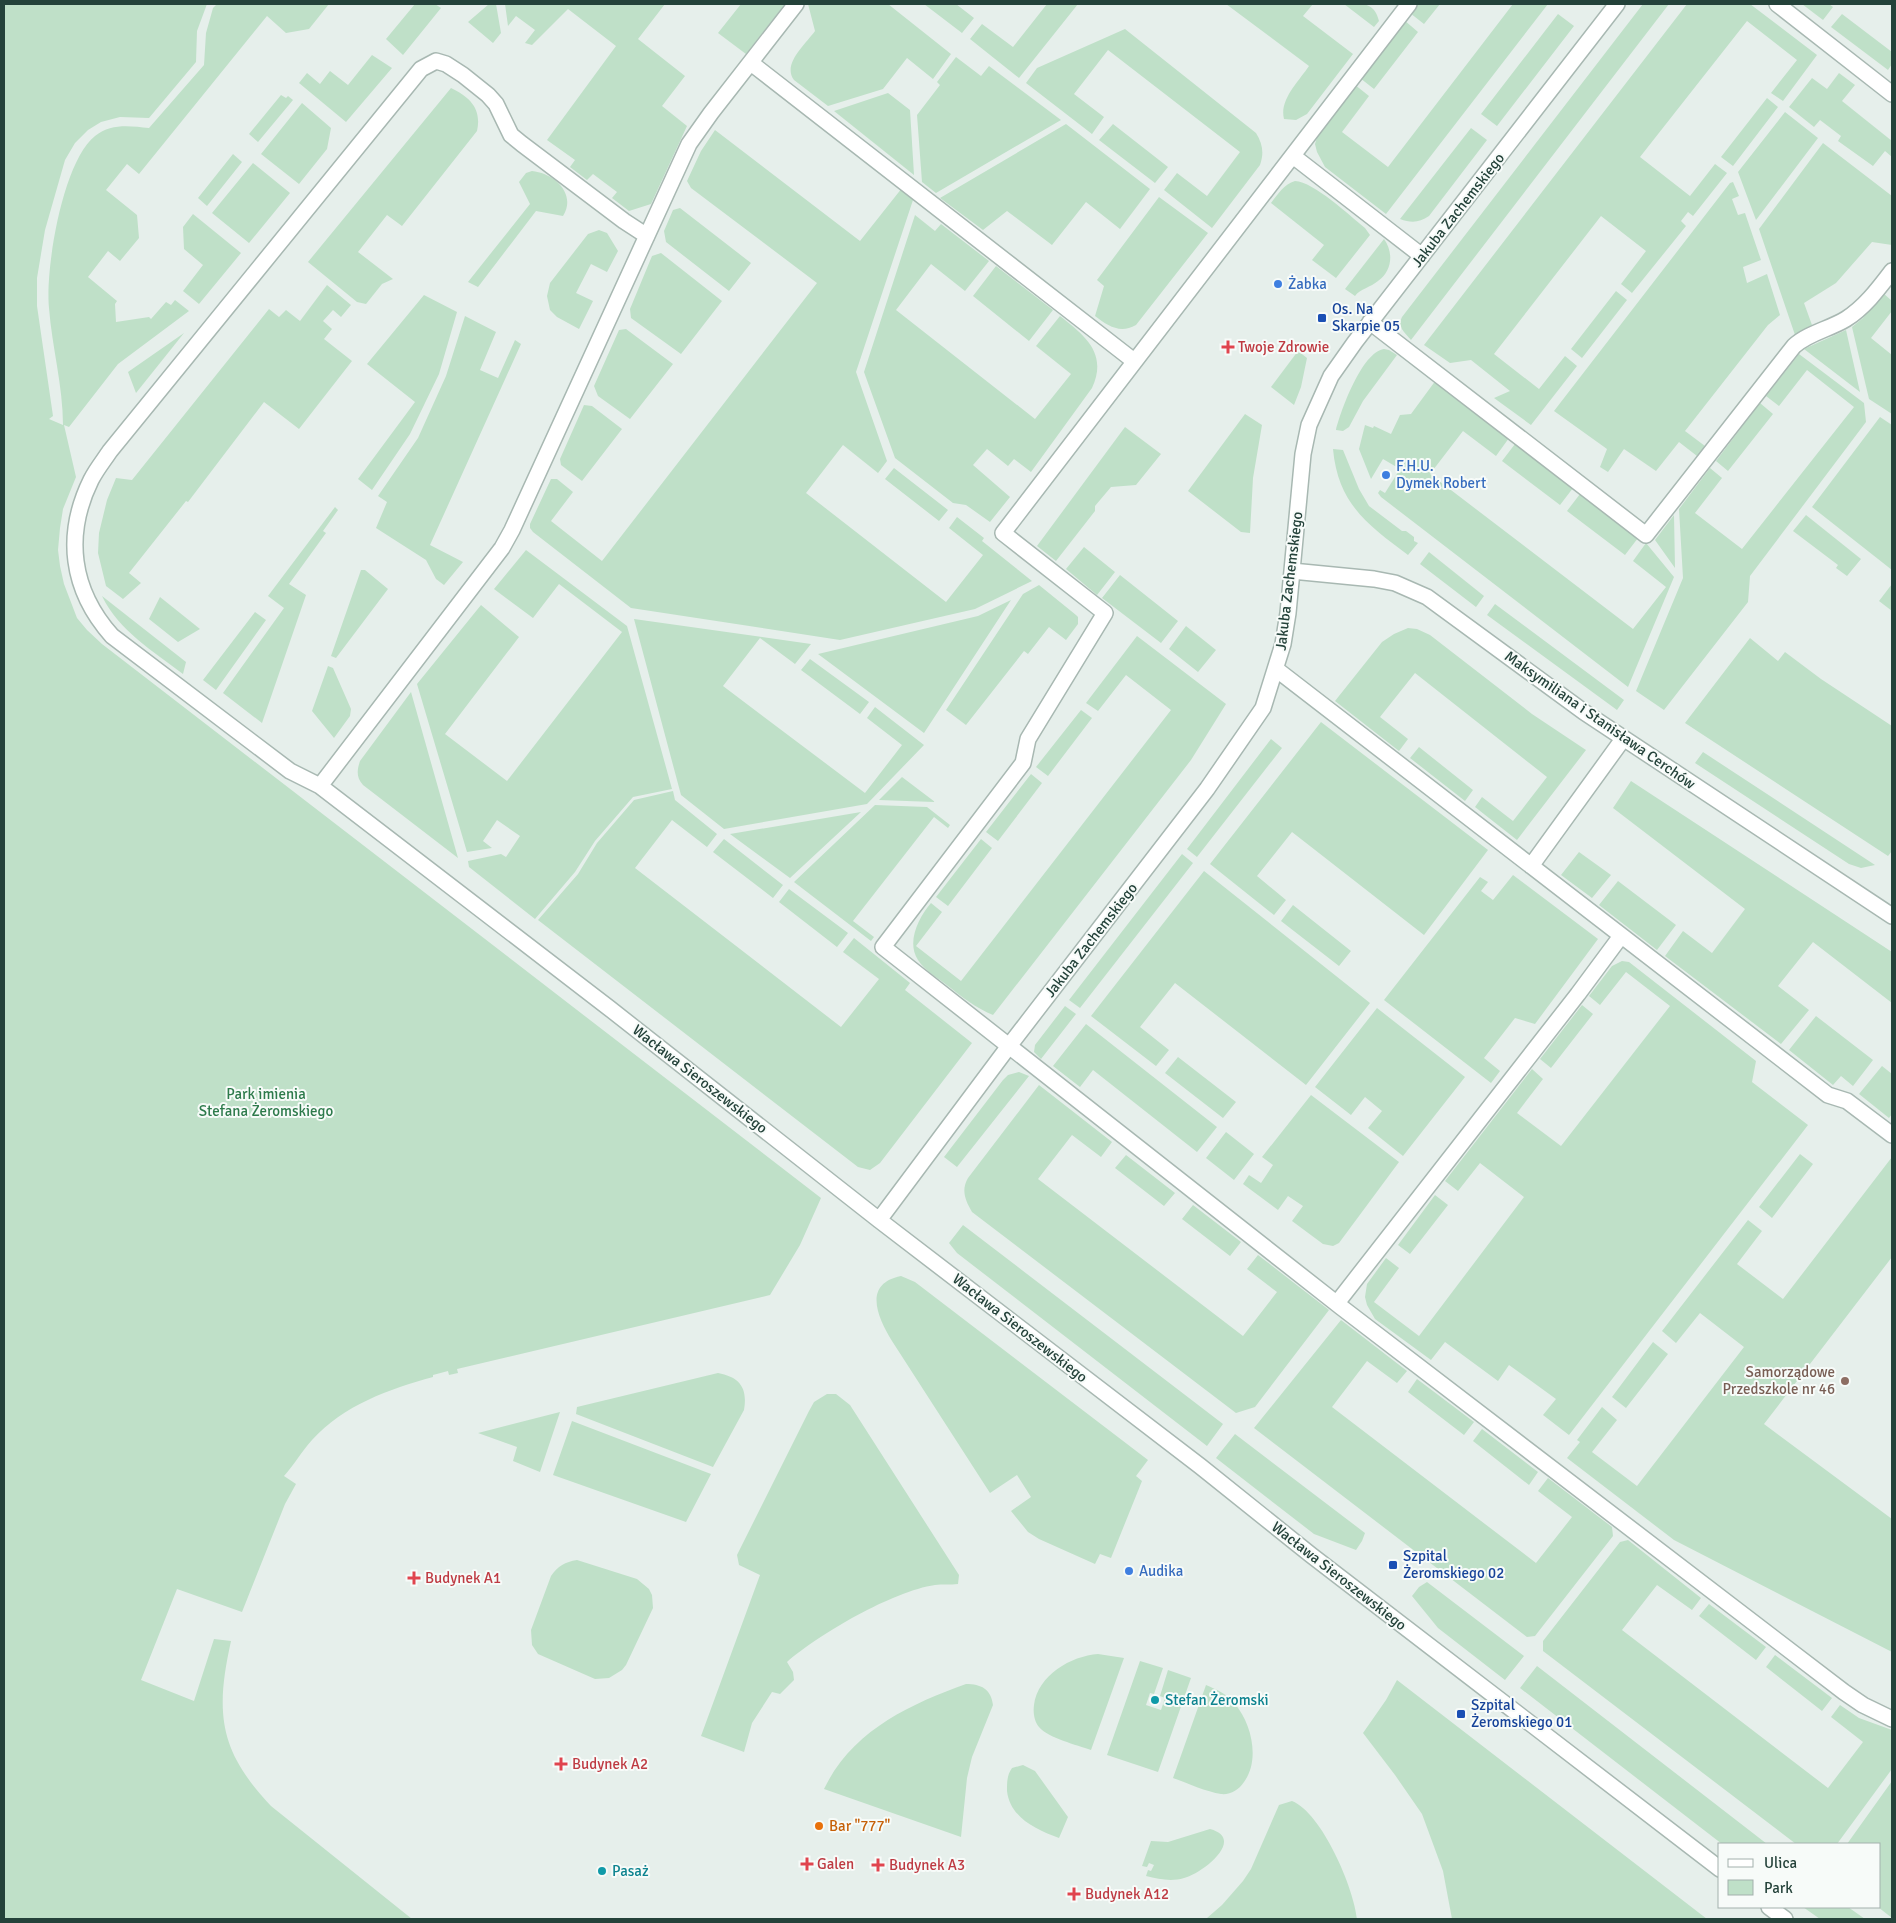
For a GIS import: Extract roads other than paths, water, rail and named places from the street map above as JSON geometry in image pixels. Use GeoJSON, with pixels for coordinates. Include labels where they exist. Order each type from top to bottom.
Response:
{"type":"FeatureCollection","features":[{"type":"Feature","properties":{"kind":"street"},"geometry":{"type":"LineString","coordinates":[[320,786],[502,548],[512,530],[689,144],[796,4]]}},
{"type":"Feature","properties":{"kind":"street"},"geometry":{"type":"LineString","coordinates":[[1409,4],[1134,360],[1003,534],[1105,613],[1028,739],[1023,763],[883,947],[1337,1303],[1844,1692],[1863,1705],[1892,1719]]}},
{"type":"Feature","properties":{"kind":"street","name":"Jakuba Zachemskiego"},"geometry":{"type":"LineString","coordinates":[[879,1220],[1009,1046],[1226,764],[1263,708],[1283,644],[1303,454],[1309,425],[1331,376],[1370,322],[1617,4]]}},
{"type":"Feature","properties":{"kind":"street"},"geometry":{"type":"LineString","coordinates":[[1777,4],[1892,94]]}},
{"type":"Feature","properties":{"kind":"street","name":"Wacława Sieroszewskiego"},"geometry":{"type":"LineString","coordinates":[[646,236],[511,135],[492,100],[464,75],[446,64],[436,61],[421,69],[110,451],[92,478],[80,507],[76,528],[76,565],[84,597],[101,624],[112,636],[290,770],[320,786],[879,1220],[1200,1466],[1311,1556],[1718,1867]]}},
{"type":"Feature","properties":{"kind":"street"},"geometry":{"type":"LineString","coordinates":[[750,63],[1134,360]]}},
{"type":"Feature","properties":{"kind":"street"},"geometry":{"type":"LineString","coordinates":[[1293,156],[1422,256]]}},
{"type":"Feature","properties":{"kind":"street"},"geometry":{"type":"LineString","coordinates":[[1370,322],[1646,535],[1794,346],[1856,311],[1865,304],[1892,271]]}},
{"type":"Feature","properties":{"kind":"street","name":"Maksymiliana i Stanisława Cerchów"},"geometry":{"type":"LineString","coordinates":[[1292,571],[1374,579],[1411,589],[1427,597],[1623,739],[1892,916]]}},
{"type":"Feature","properties":{"kind":"street"},"geometry":{"type":"LineString","coordinates":[[1276,669],[1828,1095],[1847,1102],[1892,1135]]}},
{"type":"Feature","properties":{"kind":"street"},"geometry":{"type":"LineString","coordinates":[[1531,866],[1623,739]]}},
{"type":"Feature","properties":{"kind":"street"},"geometry":{"type":"LineString","coordinates":[[1337,1303],[1621,936]]}},
{"type":"Feature","properties":{"kind":"street"},"geometry":{"type":"LineString","coordinates":[[1770,1908],[1785,1919]]}},
{"type":"Feature","properties":{"kind":"place","name":"Żabka"},"geometry":{"type":"Point","coordinates":[1278,284]}},
{"type":"Feature","properties":{"kind":"place","name":"Os. Na Skarpie 05"},"geometry":{"type":"Point","coordinates":[1322,318]}},
{"type":"Feature","properties":{"kind":"place","name":"Twoje Zdrowie"},"geometry":{"type":"Point","coordinates":[1228,347]}},
{"type":"Feature","properties":{"kind":"place","name":"F.H.U. Dymek Robert"},"geometry":{"type":"Point","coordinates":[1386,475]}},
{"type":"Feature","properties":{"kind":"place","name":"Samorządowe Przedszkole nr 46"},"geometry":{"type":"Point","coordinates":[1845,1381]}},
{"type":"Feature","properties":{"kind":"place","name":"Szpital Żeromskiego 02"},"geometry":{"type":"Point","coordinates":[1393,1565]}},
{"type":"Feature","properties":{"kind":"place","name":"Audika"},"geometry":{"type":"Point","coordinates":[1129,1571]}},
{"type":"Feature","properties":{"kind":"place","name":"Budynek A1"},"geometry":{"type":"Point","coordinates":[414,1578]}},
{"type":"Feature","properties":{"kind":"place","name":"Stefan Żeromski"},"geometry":{"type":"Point","coordinates":[1155,1700]}},
{"type":"Feature","properties":{"kind":"place","name":"Szpital Żeromskiego 01"},"geometry":{"type":"Point","coordinates":[1461,1714]}},
{"type":"Feature","properties":{"kind":"place","name":"Budynek A2"},"geometry":{"type":"Point","coordinates":[561,1764]}},
{"type":"Feature","properties":{"kind":"place","name":"Bar \"777\""},"geometry":{"type":"Point","coordinates":[819,1826]}},
{"type":"Feature","properties":{"kind":"place","name":"Galen"},"geometry":{"type":"Point","coordinates":[807,1864]}},
{"type":"Feature","properties":{"kind":"place","name":"Budynek A3"},"geometry":{"type":"Point","coordinates":[878,1865]}},
{"type":"Feature","properties":{"kind":"place","name":"Pasaż"},"geometry":{"type":"Point","coordinates":[602,1871]}},
{"type":"Feature","properties":{"kind":"place","name":"Budynek A12"},"geometry":{"type":"Point","coordinates":[1074,1894]}},
{"type":"Feature","properties":{"kind":"park label","name":"Park imienia Stefana Żeromskiego"},"geometry":{"type":"Point","coordinates":[266,1102]}}]}
